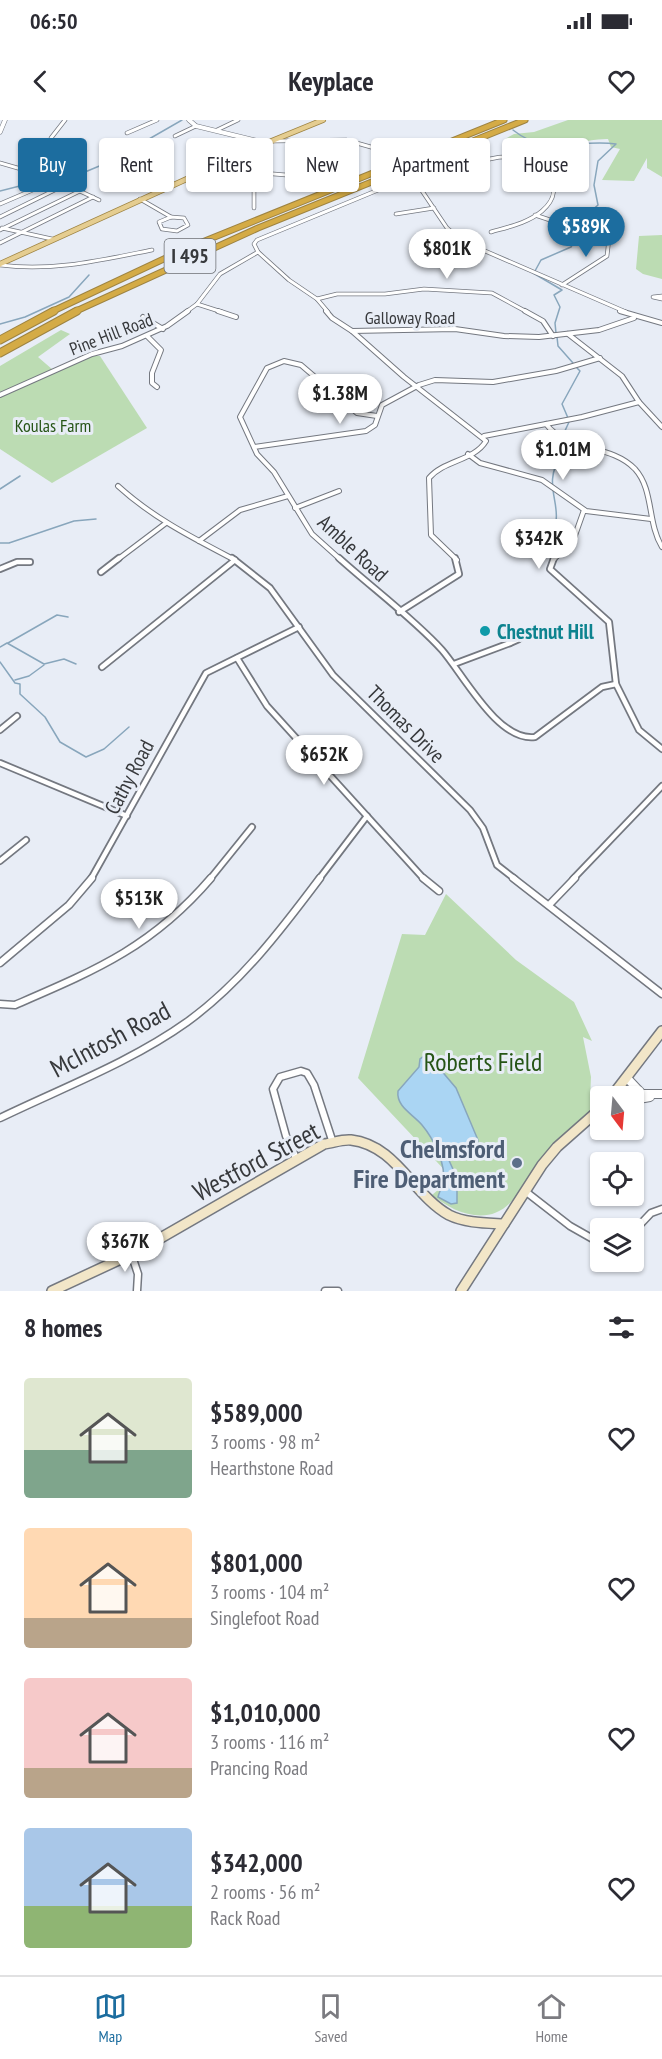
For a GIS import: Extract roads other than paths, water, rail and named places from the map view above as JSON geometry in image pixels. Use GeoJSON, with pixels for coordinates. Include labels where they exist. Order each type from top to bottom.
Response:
{"type":"FeatureCollection","features":[{"type":"Feature","properties":{"kind":"highway","name":"I 495"},"geometry":{"type":"LineString","coordinates":[[0,340],[88,292],[161,258],[504,120]]}},
{"type":"Feature","properties":{"kind":"highway","name":"I 495"},"geometry":{"type":"LineString","coordinates":[[0,353],[86,304],[159,269],[525,120]]}},
{"type":"Feature","properties":{"kind":"main road"},"geometry":{"type":"LineString","coordinates":[[273,140],[323,120]]}},
{"type":"Feature","properties":{"kind":"main road"},"geometry":{"type":"LineString","coordinates":[[0,264],[186,178]]}},
{"type":"Feature","properties":{"kind":"main road"},"geometry":{"type":"LineString","coordinates":[[620,1086],[662,1031]]}},
{"type":"Feature","properties":{"kind":"main road"},"geometry":{"type":"LineString","coordinates":[[461,1291],[525,1191],[557,1147],[590,1118]]}},
{"type":"Feature","properties":{"kind":"main road","name":"Westford Street"},"geometry":{"type":"LineString","coordinates":[[52,1291],[132,1253],[324,1144],[353,1140],[375,1147],[394,1163],[435,1206],[451,1215],[467,1220],[504,1224]]}},
{"type":"Feature","properties":{"kind":"street"},"geometry":{"type":"LineString","coordinates":[[0,132],[5,120]]}},
{"type":"Feature","properties":{"kind":"street"},"geometry":{"type":"LineString","coordinates":[[51,138],[65,120]]}},
{"type":"Feature","properties":{"kind":"street"},"geometry":{"type":"LineString","coordinates":[[127,133],[157,120]]}},
{"type":"Feature","properties":{"kind":"street"},"geometry":{"type":"LineString","coordinates":[[189,120],[196,126],[250,138]]}},
{"type":"Feature","properties":{"kind":"street"},"geometry":{"type":"LineString","coordinates":[[217,130],[238,120]]}},
{"type":"Feature","properties":{"kind":"street"},"geometry":{"type":"LineString","coordinates":[[175,136],[196,126]]}},
{"type":"Feature","properties":{"kind":"street"},"geometry":{"type":"LineString","coordinates":[[273,142],[341,140],[366,142],[371,145]]}},
{"type":"Feature","properties":{"kind":"street"},"geometry":{"type":"LineString","coordinates":[[0,164],[18,169]]}},
{"type":"Feature","properties":{"kind":"street"},"geometry":{"type":"LineString","coordinates":[[0,204],[26,192]]}},
{"type":"Feature","properties":{"kind":"street"},"geometry":{"type":"LineString","coordinates":[[0,217],[52,192]]}},
{"type":"Feature","properties":{"kind":"street"},"geometry":{"type":"LineString","coordinates":[[1,228],[78,192]]}},
{"type":"Feature","properties":{"kind":"street"},"geometry":{"type":"LineString","coordinates":[[82,192],[99,200]]}},
{"type":"Feature","properties":{"kind":"street"},"geometry":{"type":"LineString","coordinates":[[254,192],[254,208]]}},
{"type":"Feature","properties":{"kind":"street","name":"Pine Hill Road"},"geometry":{"type":"LineString","coordinates":[[0,395],[92,354],[122,346],[163,328],[197,304],[220,274],[258,252],[254,243],[260,239],[373,192]]}},
{"type":"Feature","properties":{"kind":"street"},"geometry":{"type":"LineString","coordinates":[[423,192],[448,229],[462,241],[635,317],[662,323]]}},
{"type":"Feature","properties":{"kind":"street"},"geometry":{"type":"LineString","coordinates":[[491,232],[520,223],[535,215],[548,204],[552,192]]}},
{"type":"Feature","properties":{"kind":"street"},"geometry":{"type":"LineString","coordinates":[[0,243],[93,197]]}},
{"type":"Feature","properties":{"kind":"street"},"geometry":{"type":"LineString","coordinates":[[140,199],[171,217],[184,218],[188,225],[174,231],[160,227],[161,220],[171,217]]}},
{"type":"Feature","properties":{"kind":"street"},"geometry":{"type":"LineString","coordinates":[[396,214],[434,208]]}},
{"type":"Feature","properties":{"kind":"street"},"geometry":{"type":"LineString","coordinates":[[535,215],[586,232],[610,232],[607,256],[562,285]]}},
{"type":"Feature","properties":{"kind":"street"},"geometry":{"type":"LineString","coordinates":[[1,228],[52,239]]}},
{"type":"Feature","properties":{"kind":"street"},"geometry":{"type":"LineString","coordinates":[[0,264],[23,268],[73,266],[152,250]]}},
{"type":"Feature","properties":{"kind":"street","name":"Galloway Road"},"geometry":{"type":"LineString","coordinates":[[258,252],[289,280],[317,299],[332,318],[352,331],[450,329],[515,337],[553,336],[592,332],[635,317]]}},
{"type":"Feature","properties":{"kind":"street"},"geometry":{"type":"LineString","coordinates":[[317,299],[337,294],[385,294],[423,289],[492,293],[543,321],[553,336]]}},
{"type":"Feature","properties":{"kind":"street"},"geometry":{"type":"LineString","coordinates":[[197,304],[236,317]]}},
{"type":"Feature","properties":{"kind":"street"},"geometry":{"type":"LineString","coordinates":[[143,317],[163,328]]}},
{"type":"Feature","properties":{"kind":"street"},"geometry":{"type":"LineString","coordinates":[[352,331],[417,387],[483,436],[486,445],[436,469],[430,475],[428,481],[431,535],[458,561],[459,572],[453,580],[399,612]]}},
{"type":"Feature","properties":{"kind":"street"},"geometry":{"type":"LineString","coordinates":[[568,334],[625,380],[639,402],[662,427]]}},
{"type":"Feature","properties":{"kind":"street"},"geometry":{"type":"LineString","coordinates":[[147,336],[161,350],[151,377],[152,383],[157,387]]}},
{"type":"Feature","properties":{"kind":"street"},"geometry":{"type":"LineString","coordinates":[[254,447],[366,431],[375,425],[377,416],[387,402],[417,387],[440,379],[485,383],[556,371],[600,358]]}},
{"type":"Feature","properties":{"kind":"street","name":"Amble Road"},"geometry":{"type":"LineString","coordinates":[[377,416],[357,413],[300,365],[284,361],[267,368],[242,410],[242,424],[254,447],[274,472],[312,534],[442,650],[478,701],[518,736],[527,738],[535,736],[602,687],[616,684]]}},
{"type":"Feature","properties":{"kind":"street"},"geometry":{"type":"LineString","coordinates":[[483,436],[639,402]]}},
{"type":"Feature","properties":{"kind":"street"},"geometry":{"type":"LineString","coordinates":[[546,424],[558,437],[613,454],[627,461],[649,489],[651,519],[662,547]]}},
{"type":"Feature","properties":{"kind":"street"},"geometry":{"type":"LineString","coordinates":[[468,454],[480,463],[542,480],[584,510],[651,519]]}},
{"type":"Feature","properties":{"kind":"street","name":"Thomas Drive"},"geometry":{"type":"LineString","coordinates":[[118,486],[140,506],[166,523],[235,560],[270,588],[333,675],[470,810],[483,828],[497,865],[662,994]]}},
{"type":"Feature","properties":{"kind":"street"},"geometry":{"type":"LineString","coordinates":[[295,508],[339,491]]}},
{"type":"Feature","properties":{"kind":"street"},"geometry":{"type":"LineString","coordinates":[[199,541],[240,510],[288,496]]}},
{"type":"Feature","properties":{"kind":"street"},"geometry":{"type":"LineString","coordinates":[[584,510],[573,541],[553,558],[550,566],[557,578],[609,622],[616,684],[639,730],[662,749]]}},
{"type":"Feature","properties":{"kind":"street"},"geometry":{"type":"LineString","coordinates":[[101,572],[166,523]]}},
{"type":"Feature","properties":{"kind":"street"},"geometry":{"type":"LineString","coordinates":[[102,667],[235,560]]}},
{"type":"Feature","properties":{"kind":"street"},"geometry":{"type":"LineString","coordinates":[[0,569],[17,562],[30,562]]}},
{"type":"Feature","properties":{"kind":"street","name":"Cathy Road"},"geometry":{"type":"LineString","coordinates":[[0,963],[81,894],[106,855],[206,673],[299,627]]}},
{"type":"Feature","properties":{"kind":"street"},"geometry":{"type":"LineString","coordinates":[[454,664],[510,644]]}},
{"type":"Feature","properties":{"kind":"street"},"geometry":{"type":"LineString","coordinates":[[237,658],[267,706],[439,891]]}},
{"type":"Feature","properties":{"kind":"street"},"geometry":{"type":"LineString","coordinates":[[0,730],[17,716]]}},
{"type":"Feature","properties":{"kind":"street"},"geometry":{"type":"LineString","coordinates":[[0,763],[127,816]]}},
{"type":"Feature","properties":{"kind":"street"},"geometry":{"type":"LineString","coordinates":[[549,904],[662,786]]}},
{"type":"Feature","properties":{"kind":"street","name":"McIntosh Road"},"geometry":{"type":"LineString","coordinates":[[0,1118],[154,1043],[173,1032],[217,997],[260,956],[367,816]]}},
{"type":"Feature","properties":{"kind":"street"},"geometry":{"type":"LineString","coordinates":[[0,1004],[15,1005],[113,961],[142,943],[185,908],[252,827]]}},
{"type":"Feature","properties":{"kind":"street"},"geometry":{"type":"LineString","coordinates":[[0,861],[26,840]]}},
{"type":"Feature","properties":{"kind":"street"},"geometry":{"type":"LineString","coordinates":[[296,1158],[286,1136],[273,1089],[280,1077],[301,1071],[307,1073],[316,1091],[333,1143]]}},
{"type":"Feature","properties":{"kind":"street"},"geometry":{"type":"LineString","coordinates":[[627,1078],[642,1094],[662,1094]]}},
{"type":"Feature","properties":{"kind":"street"},"geometry":{"type":"LineString","coordinates":[[644,1098],[662,1094]]}},
{"type":"Feature","properties":{"kind":"street"},"geometry":{"type":"LineString","coordinates":[[525,1191],[570,1226],[590,1237]]}},
{"type":"Feature","properties":{"kind":"street"},"geometry":{"type":"LineString","coordinates":[[644,1221],[651,1213],[662,1209]]}},
{"type":"Feature","properties":{"kind":"street"},"geometry":{"type":"LineString","coordinates":[[132,1253],[138,1274],[137,1291]]}},
{"type":"Feature","properties":{"kind":"street"},"geometry":{"type":"LineString","coordinates":[[325,1291],[330,1289],[338,1291]]}},
{"type":"Feature","properties":{"kind":"water"},"geometry":{"type":"Polygon","coordinates":[[[429,1056],[456,1088],[478,1140],[477,1148],[468,1151],[467,1154],[452,1151],[447,1156],[457,1178],[457,1203],[451,1204],[438,1197],[444,1176],[435,1144],[426,1130],[402,1106],[398,1097],[398,1091],[419,1067],[420,1059],[429,1056]]]}},
{"type":"Feature","properties":{"kind":"waterway"},"geometry":{"type":"LineString","coordinates":[[0,191],[51,178],[73,177],[109,162],[182,120]]}},
{"type":"Feature","properties":{"kind":"waterway"},"geometry":{"type":"LineString","coordinates":[[513,130],[538,143],[550,145],[616,144],[598,161],[594,185],[598,205],[582,219],[582,229]]}},
{"type":"Feature","properties":{"kind":"waterway"},"geometry":{"type":"LineString","coordinates":[[535,271],[541,260],[571,247],[580,232]]}},
{"type":"Feature","properties":{"kind":"waterway"},"geometry":{"type":"LineString","coordinates":[[533,273],[562,290],[554,295],[560,307],[555,323],[556,333]]}},
{"type":"Feature","properties":{"kind":"waterway"},"geometry":{"type":"LineString","coordinates":[[0,324],[25,317],[69,297],[89,275]]}},
{"type":"Feature","properties":{"kind":"waterway"},"geometry":{"type":"LineString","coordinates":[[557,337],[558,346],[573,363]]}},
{"type":"Feature","properties":{"kind":"waterway"},"geometry":{"type":"LineString","coordinates":[[568,418],[562,404],[580,371],[577,368]]}},
{"type":"Feature","properties":{"kind":"waterway"},"geometry":{"type":"LineString","coordinates":[[563,545],[552,537],[556,525],[553,477],[561,455],[558,446],[569,422]]}},
{"type":"Feature","properties":{"kind":"waterway"},"geometry":{"type":"LineString","coordinates":[[0,489],[20,476]]}},
{"type":"Feature","properties":{"kind":"waterway"},"geometry":{"type":"LineString","coordinates":[[0,543],[9,543],[74,521],[96,519]]}},
{"type":"Feature","properties":{"kind":"waterway"},"geometry":{"type":"LineString","coordinates":[[8,643],[57,615],[68,617]]}},
{"type":"Feature","properties":{"kind":"waterway"},"geometry":{"type":"LineString","coordinates":[[0,647],[7,643],[44,664],[64,659],[76,664]]}},
{"type":"Feature","properties":{"kind":"waterway"},"geometry":{"type":"LineString","coordinates":[[0,662],[15,683],[20,684],[20,694],[45,717],[60,742],[86,757],[104,749],[129,727]]}},
{"type":"Feature","properties":{"kind":"waterway"},"geometry":{"type":"LineString","coordinates":[[15,680],[29,676],[44,665]]}},
{"type":"Feature","properties":{"kind":"place","name":"Chestnut Hill"},"geometry":{"type":"Point","coordinates":[485,631]}},
{"type":"Feature","properties":{"kind":"place","name":"Chelmsford Fire Department"},"geometry":{"type":"Point","coordinates":[517,1163]}},
{"type":"Feature","properties":{"kind":"park label","name":"Koulas Farm"},"geometry":{"type":"Point","coordinates":[53,425]}},
{"type":"Feature","properties":{"kind":"park label","name":"Roberts Field"},"geometry":{"type":"Point","coordinates":[483,1061]}}]}
